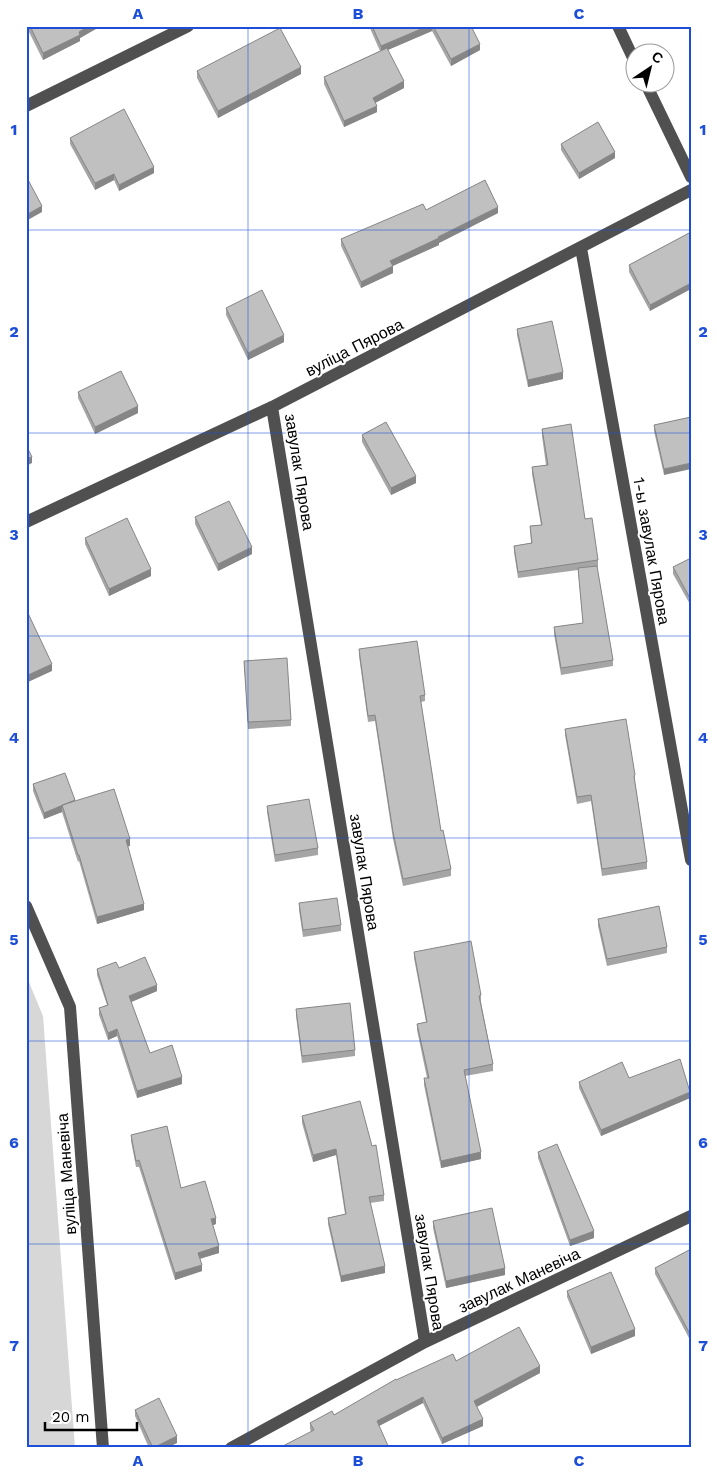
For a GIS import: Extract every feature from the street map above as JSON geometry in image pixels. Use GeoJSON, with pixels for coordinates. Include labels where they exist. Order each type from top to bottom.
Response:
{"type":"FeatureCollection","features":[{"type":"Feature","properties":{"kind":"street"},"geometry":{"type":"LineString","coordinates":[[26,106],[188,26]]}},
{"type":"Feature","properties":{"kind":"street"},"geometry":{"type":"LineString","coordinates":[[618,26],[626,42]]}},
{"type":"Feature","properties":{"kind":"street"},"geometry":{"type":"LineString","coordinates":[[650,92],[691,177]]}},
{"type":"Feature","properties":{"kind":"street","name":"вуліца Пярова"},"geometry":{"type":"LineString","coordinates":[[26,522],[272,407],[691,190]]}},
{"type":"Feature","properties":{"kind":"street","name":"1-ы завулак Пярова"},"geometry":{"type":"LineString","coordinates":[[581,248],[691,860]]}},
{"type":"Feature","properties":{"kind":"street","name":"завулак Пярова"},"geometry":{"type":"LineString","coordinates":[[272,407],[425,1342]]}},
{"type":"Feature","properties":{"kind":"street","name":"вуліца Маневіча"},"geometry":{"type":"LineString","coordinates":[[26,906],[70,1007],[103,1448]]}},
{"type":"Feature","properties":{"kind":"street","name":"завулак Маневіча"},"geometry":{"type":"LineString","coordinates":[[231,1448],[425,1342],[691,1216]]}},
{"type":"Feature","properties":{"kind":"shaded area"},"geometry":{"type":"Polygon","coordinates":[[[26,975],[43,1016],[75,1448],[26,1448],[26,975]]]}},
{"type":"Feature","properties":{"kind":"building"},"geometry":{"type":"Polygon","coordinates":[[[30,26],[89,26],[79,32],[80,35],[43,53],[30,26]]]}},
{"type":"Feature","properties":{"kind":"building"},"geometry":{"type":"Polygon","coordinates":[[[372,26],[428,26],[381,46],[372,26]]]}},
{"type":"Feature","properties":{"kind":"building"},"geometry":{"type":"Polygon","coordinates":[[[433,26],[471,26],[480,44],[451,59],[433,26]]]}},
{"type":"Feature","properties":{"kind":"building"},"geometry":{"type":"Polygon","coordinates":[[[280,28],[301,67],[218,111],[197,71],[280,28]]]}},
{"type":"Feature","properties":{"kind":"building"},"geometry":{"type":"Polygon","coordinates":[[[387,48],[404,81],[373,98],[377,106],[344,121],[324,77],[387,48]]]}},
{"type":"Feature","properties":{"kind":"building"},"geometry":{"type":"Polygon","coordinates":[[[124,109],[154,167],[119,185],[114,174],[95,183],[70,138],[124,109]]]}},
{"type":"Feature","properties":{"kind":"building"},"geometry":{"type":"Polygon","coordinates":[[[598,122],[615,152],[579,173],[561,144],[598,122]]]}},
{"type":"Feature","properties":{"kind":"building"},"geometry":{"type":"Polygon","coordinates":[[[26,176],[42,206],[26,215],[26,176]]]}},
{"type":"Feature","properties":{"kind":"building"},"geometry":{"type":"Polygon","coordinates":[[[485,180],[498,207],[390,261],[393,266],[361,282],[341,239],[423,204],[426,210],[485,180]]]}},
{"type":"Feature","properties":{"kind":"building"},"geometry":{"type":"Polygon","coordinates":[[[691,232],[691,283],[650,305],[629,265],[691,232]]]}},
{"type":"Feature","properties":{"kind":"building"},"geometry":{"type":"Polygon","coordinates":[[[262,290],[284,335],[248,353],[226,308],[262,290]]]}},
{"type":"Feature","properties":{"kind":"building"},"geometry":{"type":"Polygon","coordinates":[[[552,321],[563,372],[528,380],[517,329],[552,321]]]}},
{"type":"Feature","properties":{"kind":"building"},"geometry":{"type":"Polygon","coordinates":[[[121,371],[138,406],[95,427],[78,392],[121,371]]]}},
{"type":"Feature","properties":{"kind":"building"},"geometry":{"type":"Polygon","coordinates":[[[691,417],[691,463],[664,469],[654,425],[691,417]]]}},
{"type":"Feature","properties":{"kind":"building"},"geometry":{"type":"Polygon","coordinates":[[[386,422],[416,476],[391,488],[362,435],[386,422]]]}},
{"type":"Feature","properties":{"kind":"building"},"geometry":{"type":"Polygon","coordinates":[[[571,424],[585,519],[592,518],[598,560],[518,572],[514,546],[532,543],[530,526],[542,525],[532,467],[548,465],[542,429],[571,424]]]}},
{"type":"Feature","properties":{"kind":"building"},"geometry":{"type":"Polygon","coordinates":[[[26,445],[32,457],[26,459],[26,445]]]}},
{"type":"Feature","properties":{"kind":"building"},"geometry":{"type":"Polygon","coordinates":[[[229,501],[252,547],[218,564],[195,517],[229,501]]]}},
{"type":"Feature","properties":{"kind":"building"},"geometry":{"type":"Polygon","coordinates":[[[127,518],[151,569],[109,589],[85,538],[127,518]]]}},
{"type":"Feature","properties":{"kind":"building"},"geometry":{"type":"Polygon","coordinates":[[[691,558],[691,600],[673,567],[691,558]]]}},
{"type":"Feature","properties":{"kind":"building"},"geometry":{"type":"Polygon","coordinates":[[[597,566],[613,660],[561,668],[554,627],[583,623],[578,568],[597,566]]]}},
{"type":"Feature","properties":{"kind":"building"},"geometry":{"type":"Polygon","coordinates":[[[26,609],[52,664],[26,676],[26,609]]]}},
{"type":"Feature","properties":{"kind":"building"},"geometry":{"type":"Polygon","coordinates":[[[417,641],[425,695],[420,696],[441,831],[443,830],[451,869],[403,879],[393,832],[375,715],[368,716],[359,649],[417,641]]]}},
{"type":"Feature","properties":{"kind":"building"},"geometry":{"type":"Polygon","coordinates":[[[287,658],[291,720],[248,722],[244,661],[287,658]]]}},
{"type":"Feature","properties":{"kind":"building"},"geometry":{"type":"Polygon","coordinates":[[[626,719],[647,862],[602,869],[591,795],[577,797],[565,729],[626,719]]]}},
{"type":"Feature","properties":{"kind":"building"},"geometry":{"type":"Polygon","coordinates":[[[65,773],[75,800],[44,813],[33,784],[65,773]]]}},
{"type":"Feature","properties":{"kind":"building"},"geometry":{"type":"Polygon","coordinates":[[[114,789],[130,839],[126,840],[144,904],[97,917],[62,805],[114,789]]]}},
{"type":"Feature","properties":{"kind":"building"},"geometry":{"type":"Polygon","coordinates":[[[309,799],[318,848],[275,855],[267,806],[309,799]]]}},
{"type":"Feature","properties":{"kind":"building"},"geometry":{"type":"Polygon","coordinates":[[[337,898],[341,925],[303,930],[299,903],[337,898]]]}},
{"type":"Feature","properties":{"kind":"building"},"geometry":{"type":"Polygon","coordinates":[[[659,906],[667,947],[607,959],[598,919],[659,906]]]}},
{"type":"Feature","properties":{"kind":"building"},"geometry":{"type":"Polygon","coordinates":[[[471,941],[481,995],[479,996],[493,1064],[464,1070],[481,1152],[441,1161],[424,1078],[429,1078],[417,1024],[427,1022],[414,952],[471,941]]]}},
{"type":"Feature","properties":{"kind":"building"},"geometry":{"type":"Polygon","coordinates":[[[145,957],[157,985],[129,996],[150,1053],[172,1045],[182,1077],[137,1091],[117,1029],[108,1033],[99,1008],[108,1005],[97,969],[116,962],[119,968],[145,957]]]}},
{"type":"Feature","properties":{"kind":"building"},"geometry":{"type":"Polygon","coordinates":[[[350,1003],[355,1050],[302,1056],[296,1009],[350,1003]]]}},
{"type":"Feature","properties":{"kind":"building"},"geometry":{"type":"Polygon","coordinates":[[[680,1059],[690,1092],[601,1130],[579,1082],[622,1062],[629,1078],[680,1059]]]}},
{"type":"Feature","properties":{"kind":"building"},"geometry":{"type":"Polygon","coordinates":[[[360,1101],[372,1146],[376,1145],[384,1195],[369,1197],[385,1266],[341,1276],[328,1218],[346,1214],[336,1149],[313,1155],[302,1116],[360,1101]]]}},
{"type":"Feature","properties":{"kind":"building"},"geometry":{"type":"Polygon","coordinates":[[[167,1126],[181,1188],[205,1181],[216,1218],[211,1219],[219,1246],[198,1253],[202,1265],[175,1273],[139,1160],[136,1161],[131,1135],[167,1126]]]}},
{"type":"Feature","properties":{"kind":"building"},"geometry":{"type":"Polygon","coordinates":[[[557,1144],[594,1231],[570,1240],[538,1152],[557,1144]]]}},
{"type":"Feature","properties":{"kind":"building"},"geometry":{"type":"Polygon","coordinates":[[[492,1208],[505,1268],[446,1281],[433,1221],[492,1208]]]}},
{"type":"Feature","properties":{"kind":"building"},"geometry":{"type":"Polygon","coordinates":[[[691,1249],[691,1334],[690,1334],[655,1268],[691,1249]]]}},
{"type":"Feature","properties":{"kind":"building"},"geometry":{"type":"Polygon","coordinates":[[[611,1272],[635,1329],[591,1347],[567,1291],[611,1272]]]}},
{"type":"Feature","properties":{"kind":"building"},"geometry":{"type":"Polygon","coordinates":[[[519,1327],[540,1366],[474,1401],[483,1419],[442,1438],[423,1397],[377,1421],[389,1448],[279,1448],[314,1430],[310,1423],[332,1411],[334,1415],[396,1379],[453,1354],[456,1361],[519,1327]]]}},
{"type":"Feature","properties":{"kind":"building"},"geometry":{"type":"Polygon","coordinates":[[[159,1398],[177,1436],[153,1448],[135,1410],[159,1398]]]}}]}
